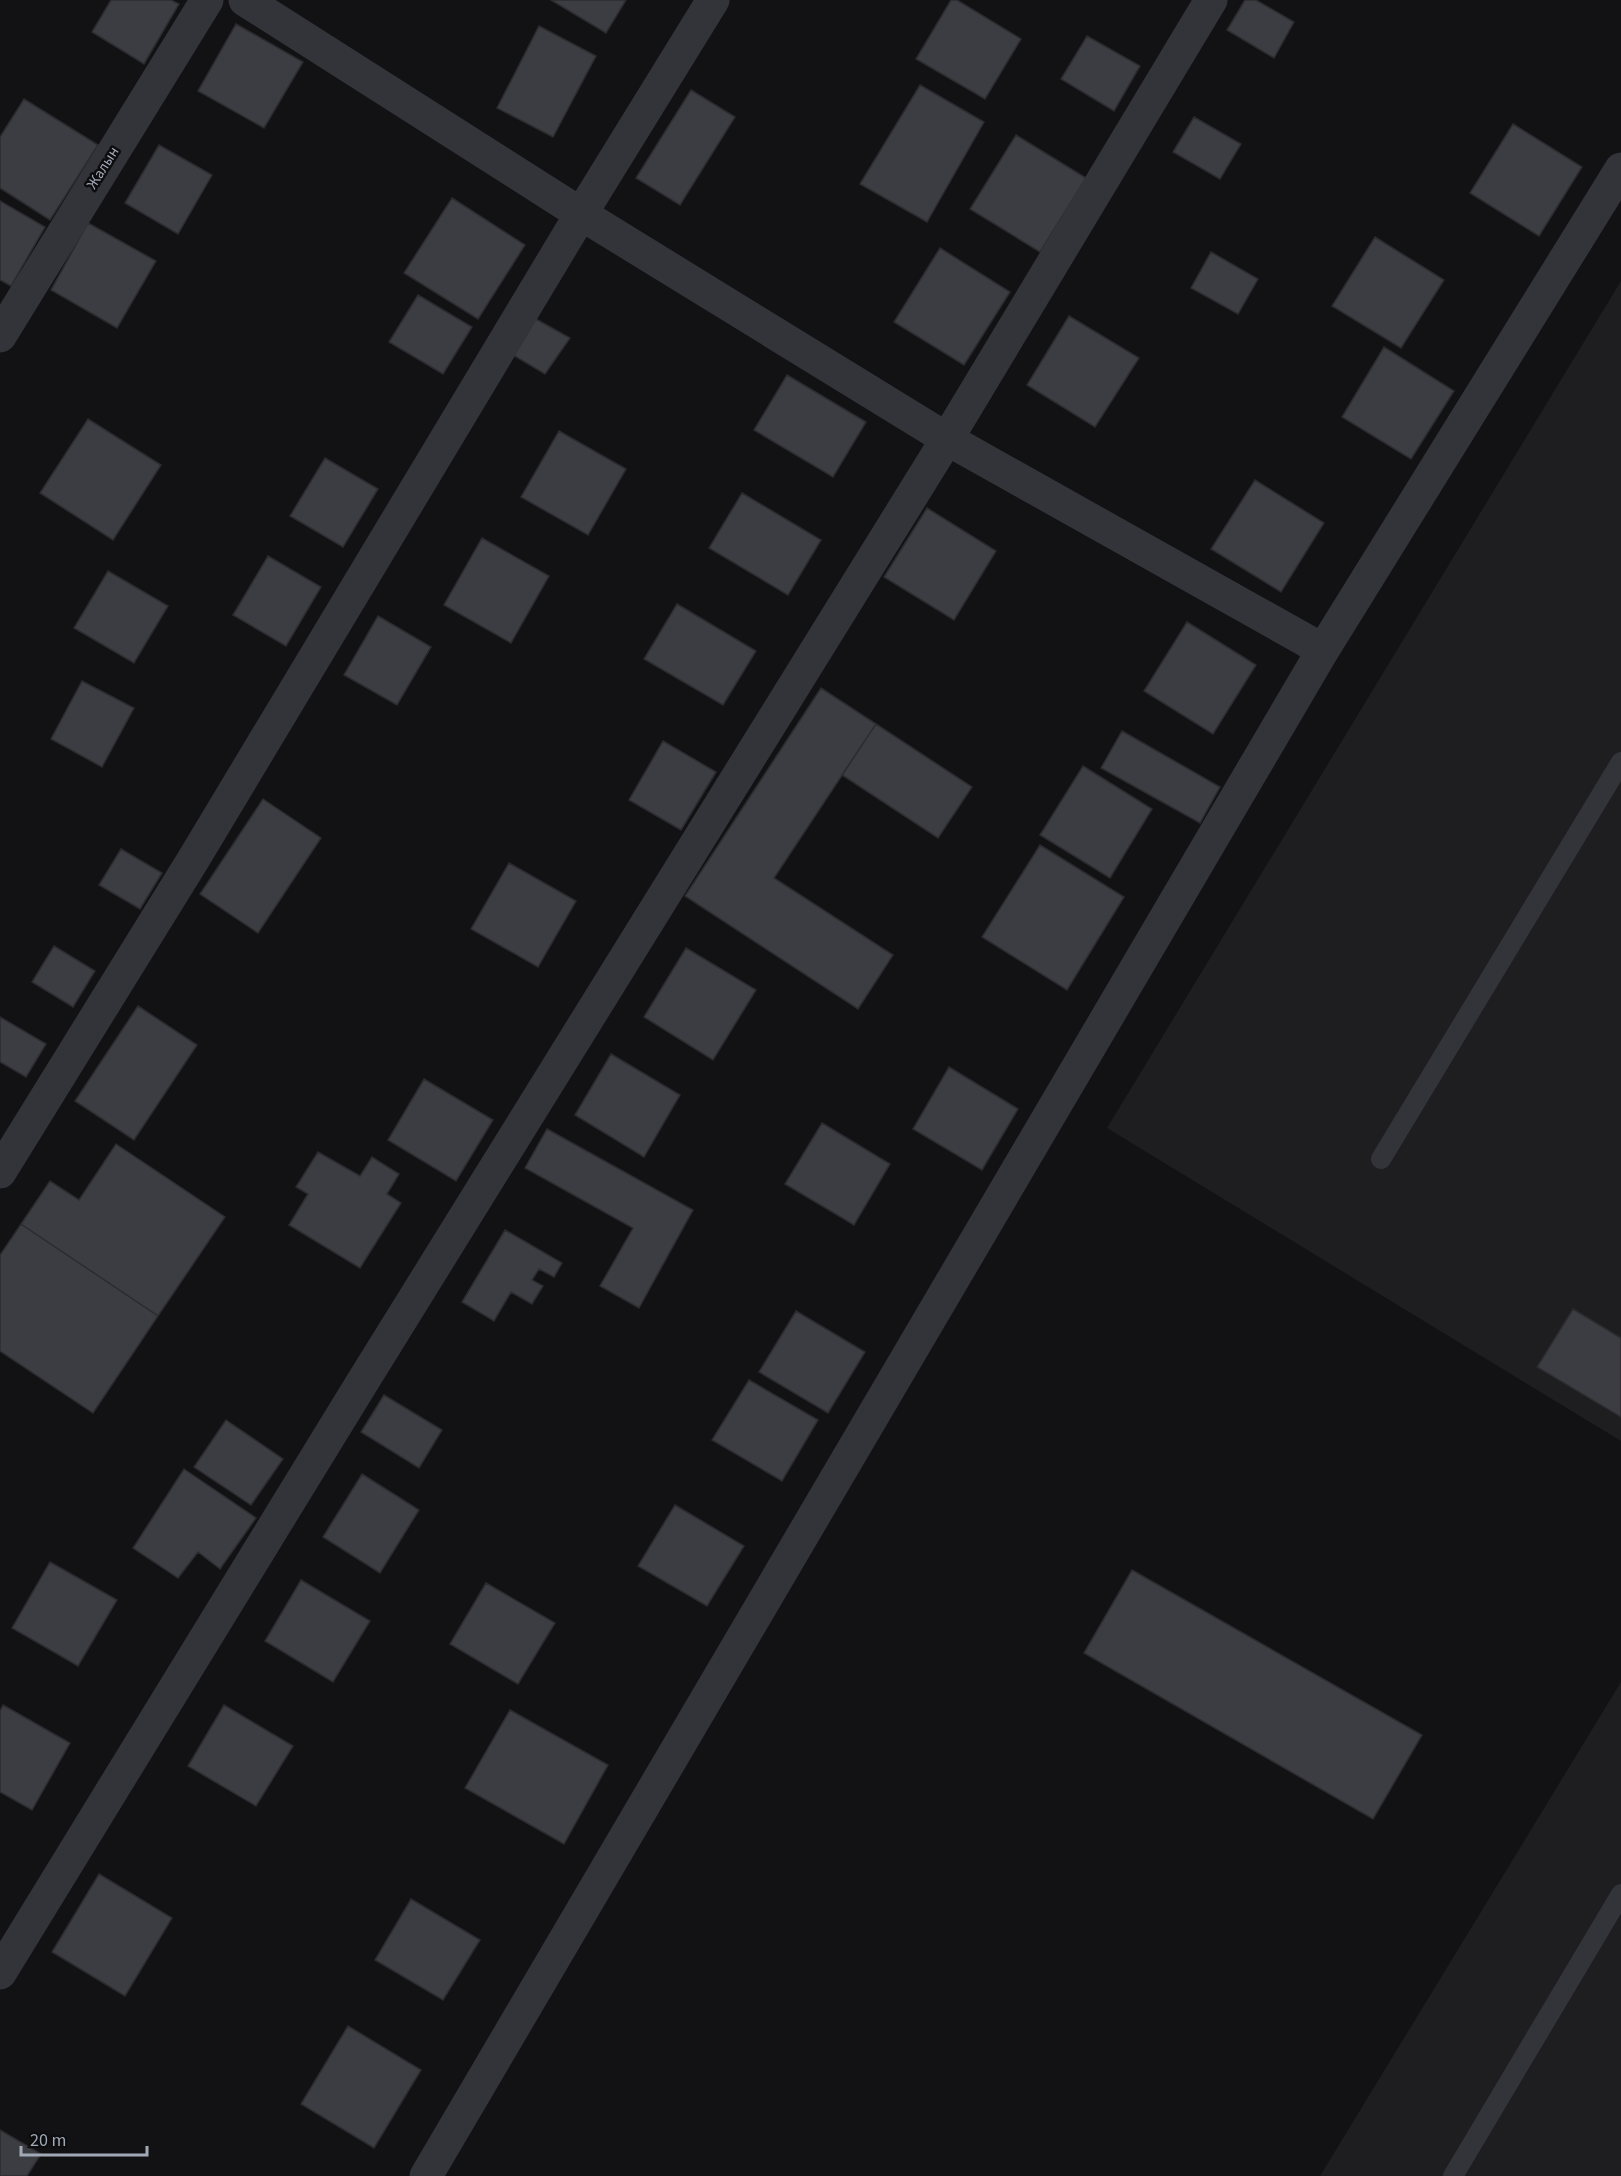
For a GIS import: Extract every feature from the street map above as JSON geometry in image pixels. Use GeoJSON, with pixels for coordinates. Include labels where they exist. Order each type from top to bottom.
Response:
{"type":"FeatureCollection","features":[{"type":"Feature","properties":{"kind":"street","name":"Жалын"},"geometry":{"type":"LineString","coordinates":[[0,336],[207,0]]}},
{"type":"Feature","properties":{"kind":"street"},"geometry":{"type":"LineString","coordinates":[[245,0],[581,214],[947,439],[1323,650]]}},
{"type":"Feature","properties":{"kind":"street"},"geometry":{"type":"LineString","coordinates":[[0,1172],[193,860],[581,214],[713,0]]}},
{"type":"Feature","properties":{"kind":"street"},"geometry":{"type":"LineString","coordinates":[[0,1973],[354,1396],[947,439],[1211,0]]}},
{"type":"Feature","properties":{"kind":"street"},"geometry":{"type":"LineString","coordinates":[[426,2176],[1323,650],[1621,169]]}},
{"type":"Feature","properties":{"kind":"lane"},"geometry":{"type":"LineString","coordinates":[[1381,1159],[1621,762]]}},
{"type":"Feature","properties":{"kind":"lane"},"geometry":{"type":"LineString","coordinates":[[1453,2176],[1621,1894]]}},
{"type":"Feature","properties":{"kind":"shaded area"},"geometry":{"type":"Polygon","coordinates":[[[1621,281],[1621,1441],[1107,1128],[1621,281]]]}},
{"type":"Feature","properties":{"kind":"shaded area"},"geometry":{"type":"Polygon","coordinates":[[[1621,1682],[1621,2176],[1320,2176],[1621,1682]]]}},
{"type":"Feature","properties":{"kind":"building"},"geometry":{"type":"Polygon","coordinates":[[[111,0],[171,0],[179,4],[144,64],[92,32],[111,0]]]}},
{"type":"Feature","properties":{"kind":"building"},"geometry":{"type":"Polygon","coordinates":[[[551,0],[626,0],[606,33],[551,0]]]}},
{"type":"Feature","properties":{"kind":"building"},"geometry":{"type":"Polygon","coordinates":[[[951,0],[957,0],[1021,39],[985,99],[916,59],[951,0]]]}},
{"type":"Feature","properties":{"kind":"building"},"geometry":{"type":"Polygon","coordinates":[[[1245,0],[1256,0],[1294,22],[1274,58],[1227,30],[1245,0]]]}},
{"type":"Feature","properties":{"kind":"building"},"geometry":{"type":"Polygon","coordinates":[[[236,24],[303,62],[264,128],[198,91],[236,24]]]}},
{"type":"Feature","properties":{"kind":"building"},"geometry":{"type":"Polygon","coordinates":[[[539,26],[596,56],[553,137],[497,108],[539,26]]]}},
{"type":"Feature","properties":{"kind":"building"},"geometry":{"type":"Polygon","coordinates":[[[1087,36],[1140,66],[1114,111],[1061,79],[1087,36]]]}},
{"type":"Feature","properties":{"kind":"building"},"geometry":{"type":"Polygon","coordinates":[[[920,85],[984,122],[927,222],[860,184],[920,85]]]}},
{"type":"Feature","properties":{"kind":"building"},"geometry":{"type":"Polygon","coordinates":[[[691,90],[735,117],[680,205],[636,178],[691,90]]]}},
{"type":"Feature","properties":{"kind":"building"},"geometry":{"type":"Polygon","coordinates":[[[24,99],[98,145],[50,220],[0,188],[0,137],[24,99]]]}},
{"type":"Feature","properties":{"kind":"building"},"geometry":{"type":"Polygon","coordinates":[[[1194,117],[1241,144],[1220,179],[1173,152],[1194,117]]]}},
{"type":"Feature","properties":{"kind":"building"},"geometry":{"type":"Polygon","coordinates":[[[1513,124],[1582,167],[1539,236],[1470,193],[1513,124]]]}},
{"type":"Feature","properties":{"kind":"building"},"geometry":{"type":"Polygon","coordinates":[[[1016,135],[1086,178],[1040,252],[970,209],[1016,135]]]}},
{"type":"Feature","properties":{"kind":"building"},"geometry":{"type":"Polygon","coordinates":[[[159,145],[212,175],[178,234],[125,203],[159,145]]]}},
{"type":"Feature","properties":{"kind":"building"},"geometry":{"type":"Polygon","coordinates":[[[452,198],[525,245],[478,319],[404,273],[452,198]]]}},
{"type":"Feature","properties":{"kind":"building"},"geometry":{"type":"Polygon","coordinates":[[[0,201],[45,227],[11,286],[0,280],[0,201]]]}},
{"type":"Feature","properties":{"kind":"building"},"geometry":{"type":"Polygon","coordinates":[[[88,223],[156,261],[117,328],[51,290],[88,223]]]}},
{"type":"Feature","properties":{"kind":"building"},"geometry":{"type":"Polygon","coordinates":[[[1375,237],[1444,280],[1401,348],[1332,306],[1375,237]]]}},
{"type":"Feature","properties":{"kind":"building"},"geometry":{"type":"Polygon","coordinates":[[[940,248],[1010,292],[964,365],[894,322],[940,248]]]}},
{"type":"Feature","properties":{"kind":"building"},"geometry":{"type":"Polygon","coordinates":[[[1211,252],[1258,279],[1238,314],[1191,288],[1211,252]]]}},
{"type":"Feature","properties":{"kind":"building"},"geometry":{"type":"Polygon","coordinates":[[[418,295],[472,327],[443,374],[389,342],[418,295]]]}},
{"type":"Feature","properties":{"kind":"building"},"geometry":{"type":"Polygon","coordinates":[[[1069,316],[1139,358],[1095,427],[1027,385],[1069,316]]]}},
{"type":"Feature","properties":{"kind":"building"},"geometry":{"type":"Polygon","coordinates":[[[534,318],[570,338],[545,374],[513,355],[534,318]]]}},
{"type":"Feature","properties":{"kind":"building"},"geometry":{"type":"Polygon","coordinates":[[[1384,347],[1454,391],[1411,459],[1342,417],[1384,347]]]}},
{"type":"Feature","properties":{"kind":"building"},"geometry":{"type":"Polygon","coordinates":[[[787,375],[866,422],[833,477],[754,430],[787,375]]]}},
{"type":"Feature","properties":{"kind":"building"},"geometry":{"type":"Polygon","coordinates":[[[88,419],[161,465],[113,540],[40,493],[88,419]]]}},
{"type":"Feature","properties":{"kind":"building"},"geometry":{"type":"Polygon","coordinates":[[[559,431],[626,469],[588,535],[521,497],[559,431]]]}},
{"type":"Feature","properties":{"kind":"building"},"geometry":{"type":"Polygon","coordinates":[[[325,458],[378,489],[343,547],[290,516],[325,458]]]}},
{"type":"Feature","properties":{"kind":"building"},"geometry":{"type":"Polygon","coordinates":[[[1255,480],[1324,523],[1281,592],[1211,549],[1255,480]]]}},
{"type":"Feature","properties":{"kind":"building"},"geometry":{"type":"Polygon","coordinates":[[[742,493],[821,540],[788,595],[709,548],[742,493]]]}},
{"type":"Feature","properties":{"kind":"building"},"geometry":{"type":"Polygon","coordinates":[[[927,508],[996,551],[954,620],[884,577],[927,508]]]}},
{"type":"Feature","properties":{"kind":"building"},"geometry":{"type":"Polygon","coordinates":[[[482,538],[549,576],[511,643],[444,605],[482,538]]]}},
{"type":"Feature","properties":{"kind":"building"},"geometry":{"type":"Polygon","coordinates":[[[268,556],[321,587],[286,646],[233,615],[268,556]]]}},
{"type":"Feature","properties":{"kind":"building"},"geometry":{"type":"Polygon","coordinates":[[[108,571],[168,606],[134,663],[74,628],[108,571]]]}},
{"type":"Feature","properties":{"kind":"building"},"geometry":{"type":"Polygon","coordinates":[[[677,604],[756,651],[723,705],[644,659],[677,604]]]}},
{"type":"Feature","properties":{"kind":"building"},"geometry":{"type":"Polygon","coordinates":[[[378,616],[431,647],[397,705],[344,675],[378,616]]]}},
{"type":"Feature","properties":{"kind":"building"},"geometry":{"type":"Polygon","coordinates":[[[1187,622],[1256,665],[1213,734],[1144,691],[1187,622]]]}},
{"type":"Feature","properties":{"kind":"building"},"geometry":{"type":"Polygon","coordinates":[[[82,681],[134,708],[102,767],[51,739],[82,681]]]}},
{"type":"Feature","properties":{"kind":"building"},"geometry":{"type":"Polygon","coordinates":[[[821,688],[876,724],[774,878],[893,955],[858,1009],[685,896],[821,688]]]}},
{"type":"Feature","properties":{"kind":"building"},"geometry":{"type":"Polygon","coordinates":[[[876,724],[972,787],[938,838],[842,775],[876,724]]]}},
{"type":"Feature","properties":{"kind":"building"},"geometry":{"type":"Polygon","coordinates":[[[1122,731],[1220,787],[1200,823],[1101,768],[1122,731]]]}},
{"type":"Feature","properties":{"kind":"building"},"geometry":{"type":"Polygon","coordinates":[[[663,741],[716,772],[681,830],[629,800],[663,741]]]}},
{"type":"Feature","properties":{"kind":"building"},"geometry":{"type":"Polygon","coordinates":[[[1083,766],[1152,809],[1110,878],[1040,835],[1083,766]]]}},
{"type":"Feature","properties":{"kind":"building"},"geometry":{"type":"Polygon","coordinates":[[[263,799],[321,838],[258,933],[200,894],[263,799]]]}},
{"type":"Feature","properties":{"kind":"building"},"geometry":{"type":"Polygon","coordinates":[[[1040,845],[1124,897],[1067,990],[982,937],[1040,845]]]}},
{"type":"Feature","properties":{"kind":"building"},"geometry":{"type":"Polygon","coordinates":[[[121,849],[162,873],[140,909],[99,885],[121,849]]]}},
{"type":"Feature","properties":{"kind":"building"},"geometry":{"type":"Polygon","coordinates":[[[509,863],[576,901],[538,967],[471,929],[509,863]]]}},
{"type":"Feature","properties":{"kind":"building"},"geometry":{"type":"Polygon","coordinates":[[[54,946],[95,971],[73,1007],[32,982],[54,946]]]}},
{"type":"Feature","properties":{"kind":"building"},"geometry":{"type":"Polygon","coordinates":[[[686,948],[756,990],[713,1060],[644,1017],[686,948]]]}},
{"type":"Feature","properties":{"kind":"building"},"geometry":{"type":"Polygon","coordinates":[[[138,1006],[197,1045],[134,1140],[75,1101],[138,1006]]]}},
{"type":"Feature","properties":{"kind":"building"},"geometry":{"type":"Polygon","coordinates":[[[0,1017],[46,1044],[26,1077],[0,1062],[0,1017]]]}},
{"type":"Feature","properties":{"kind":"building"},"geometry":{"type":"Polygon","coordinates":[[[611,1054],[680,1095],[644,1157],[575,1115],[611,1054]]]}},
{"type":"Feature","properties":{"kind":"building"},"geometry":{"type":"Polygon","coordinates":[[[949,1067],[1018,1109],[982,1170],[913,1129],[949,1067]]]}},
{"type":"Feature","properties":{"kind":"building"},"geometry":{"type":"Polygon","coordinates":[[[424,1079],[493,1120],[456,1181],[388,1140],[424,1079]]]}},
{"type":"Feature","properties":{"kind":"building"},"geometry":{"type":"Polygon","coordinates":[[[822,1123],[890,1164],[854,1225],[785,1184],[822,1123]]]}},
{"type":"Feature","properties":{"kind":"building"},"geometry":{"type":"Polygon","coordinates":[[[547,1129],[693,1210],[639,1308],[600,1286],[633,1228],[525,1168],[547,1129]]]}},
{"type":"Feature","properties":{"kind":"building"},"geometry":{"type":"Polygon","coordinates":[[[116,1144],[225,1217],[158,1316],[21,1224],[50,1181],[79,1200],[116,1144]]]}},
{"type":"Feature","properties":{"kind":"building"},"geometry":{"type":"Polygon","coordinates":[[[318,1152],[360,1176],[372,1157],[399,1174],[387,1194],[401,1203],[360,1268],[289,1225],[308,1194],[296,1187],[318,1152]]]}},
{"type":"Feature","properties":{"kind":"building"},"geometry":{"type":"Polygon","coordinates":[[[21,1224],[158,1316],[93,1413],[0,1351],[0,1255],[21,1224]]]}},
{"type":"Feature","properties":{"kind":"building"},"geometry":{"type":"Polygon","coordinates":[[[505,1230],[562,1263],[554,1277],[539,1269],[532,1280],[543,1286],[532,1304],[511,1292],[494,1321],[462,1302],[505,1230]]]}},
{"type":"Feature","properties":{"kind":"building"},"geometry":{"type":"Polygon","coordinates":[[[1573,1309],[1621,1338],[1621,1417],[1537,1367],[1573,1309]]]}},
{"type":"Feature","properties":{"kind":"building"},"geometry":{"type":"Polygon","coordinates":[[[796,1311],[865,1352],[828,1413],[759,1372],[796,1311]]]}},
{"type":"Feature","properties":{"kind":"building"},"geometry":{"type":"Polygon","coordinates":[[[749,1380],[818,1420],[782,1481],[712,1440],[749,1380]]]}},
{"type":"Feature","properties":{"kind":"building"},"geometry":{"type":"Polygon","coordinates":[[[384,1395],[442,1430],[419,1468],[361,1432],[384,1395]]]}},
{"type":"Feature","properties":{"kind":"building"},"geometry":{"type":"Polygon","coordinates":[[[226,1420],[283,1459],[251,1505],[194,1467],[226,1420]]]}},
{"type":"Feature","properties":{"kind":"building"},"geometry":{"type":"Polygon","coordinates":[[[184,1469],[256,1518],[220,1569],[198,1552],[178,1578],[133,1548],[184,1469]]]}},
{"type":"Feature","properties":{"kind":"building"},"geometry":{"type":"Polygon","coordinates":[[[362,1474],[419,1510],[380,1573],[323,1537],[362,1474]]]}},
{"type":"Feature","properties":{"kind":"building"},"geometry":{"type":"Polygon","coordinates":[[[675,1505],[744,1546],[707,1606],[638,1566],[675,1505]]]}},
{"type":"Feature","properties":{"kind":"building"},"geometry":{"type":"Polygon","coordinates":[[[50,1562],[117,1600],[78,1666],[12,1628],[50,1562]]]}},
{"type":"Feature","properties":{"kind":"building"},"geometry":{"type":"Polygon","coordinates":[[[1132,1570],[1422,1735],[1373,1819],[1084,1653],[1132,1570]]]}},
{"type":"Feature","properties":{"kind":"building"},"geometry":{"type":"Polygon","coordinates":[[[301,1580],[370,1621],[333,1682],[265,1641],[301,1580]]]}},
{"type":"Feature","properties":{"kind":"building"},"geometry":{"type":"Polygon","coordinates":[[[486,1583],[555,1623],[518,1684],[450,1644],[486,1583]]]}},
{"type":"Feature","properties":{"kind":"building"},"geometry":{"type":"Polygon","coordinates":[[[3,1705],[70,1743],[32,1810],[0,1792],[0,1711],[3,1705]]]}},
{"type":"Feature","properties":{"kind":"building"},"geometry":{"type":"Polygon","coordinates":[[[224,1705],[293,1746],[256,1806],[188,1766],[224,1705]]]}},
{"type":"Feature","properties":{"kind":"building"},"geometry":{"type":"Polygon","coordinates":[[[510,1710],[608,1765],[564,1844],[465,1788],[510,1710]]]}},
{"type":"Feature","properties":{"kind":"building"},"geometry":{"type":"Polygon","coordinates":[[[99,1874],[172,1918],[125,1996],[52,1952],[99,1874]]]}},
{"type":"Feature","properties":{"kind":"building"},"geometry":{"type":"Polygon","coordinates":[[[411,1899],[480,1940],[443,2000],[375,1960],[411,1899]]]}},
{"type":"Feature","properties":{"kind":"building"},"geometry":{"type":"Polygon","coordinates":[[[348,2026],[421,2070],[374,2148],[301,2104],[348,2026]]]}},
{"type":"Feature","properties":{"kind":"building"},"geometry":{"type":"Polygon","coordinates":[[[0,2130],[41,2154],[27,2176],[0,2176],[0,2130]]]}}]}
